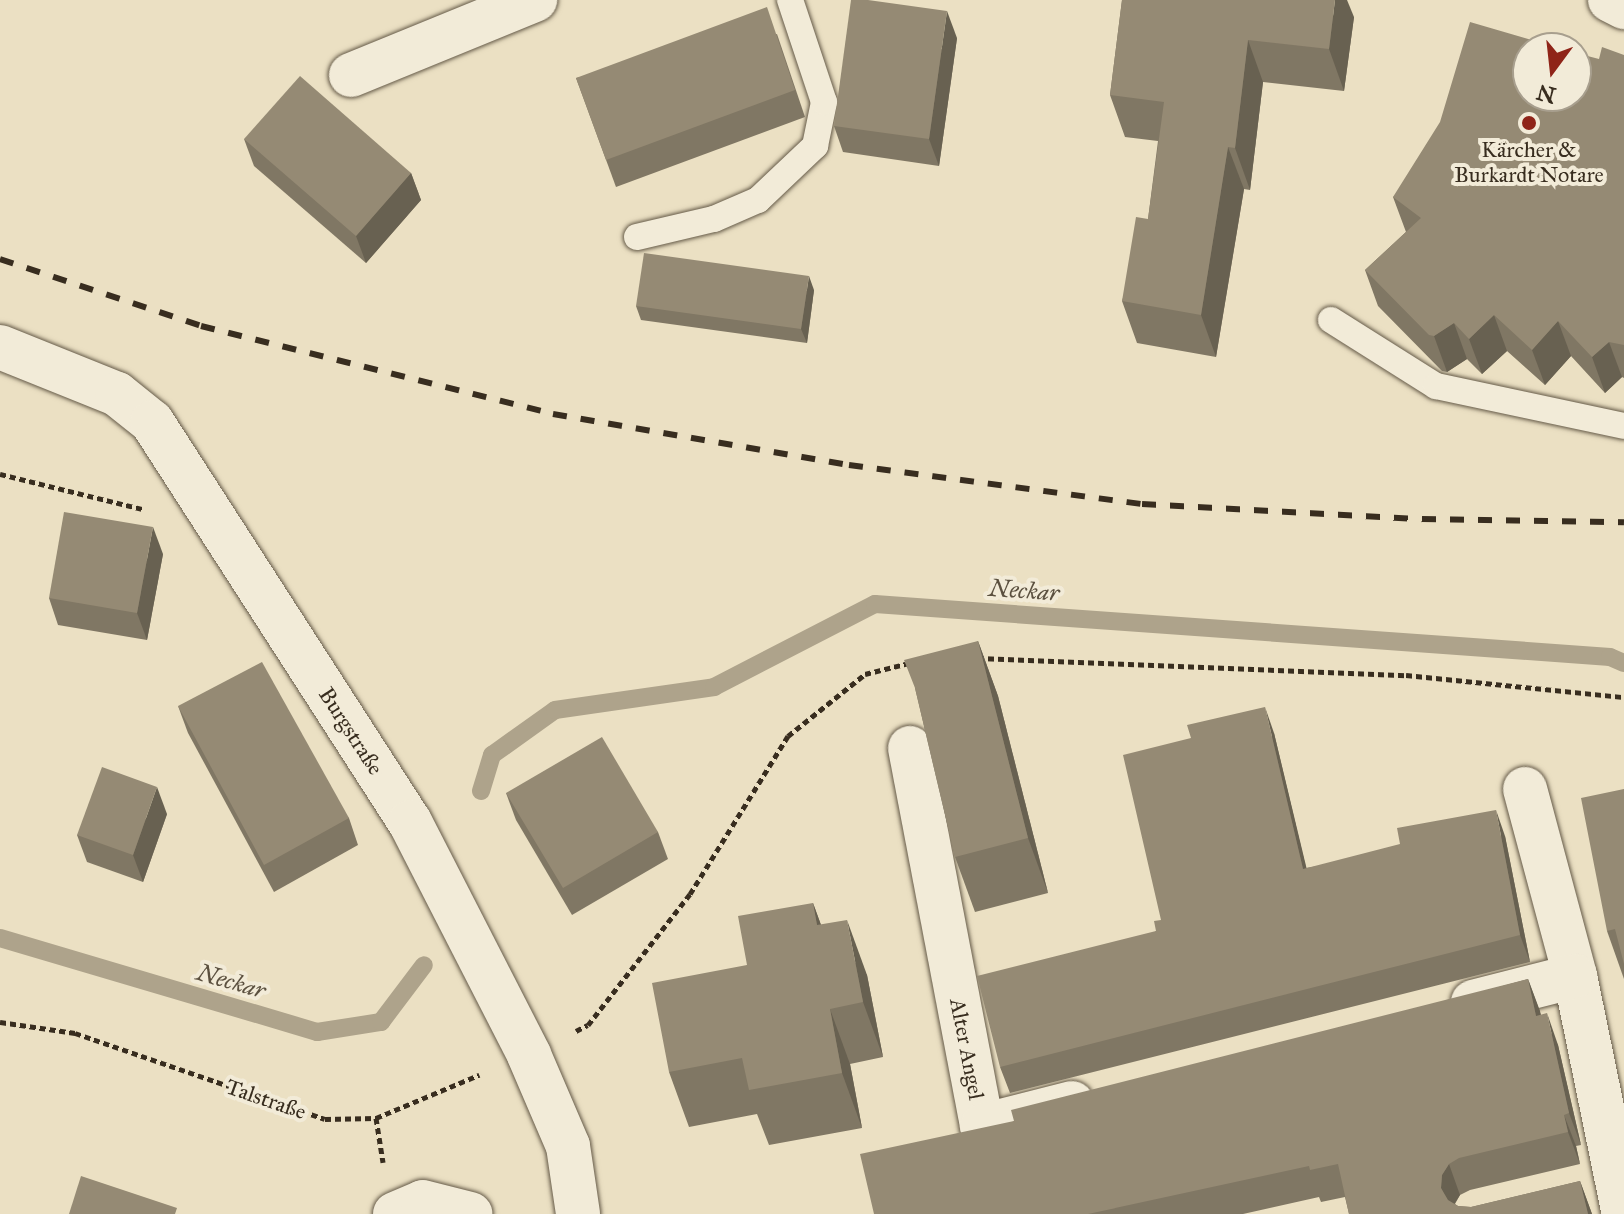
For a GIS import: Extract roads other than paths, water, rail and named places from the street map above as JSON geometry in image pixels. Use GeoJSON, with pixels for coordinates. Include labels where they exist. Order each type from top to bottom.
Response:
{"type":"FeatureCollection","features":[{"type":"Feature","properties":{"kind":"street"},"geometry":{"type":"LineString","coordinates":[[351,75],[535,0]]}},
{"type":"Feature","properties":{"kind":"street"},"geometry":{"type":"LineString","coordinates":[[1610,0],[1624,7]]}},
{"type":"Feature","properties":{"kind":"street","name":"Burgstraße"},"geometry":{"type":"LineString","coordinates":[[0,347],[117,394],[152,422],[410,822],[529,1055],[568,1146],[578,1214]]}},
{"type":"Feature","properties":{"kind":"street","name":"Alter Angel"},"geometry":{"type":"LineString","coordinates":[[910,748],[982,1126],[1103,1095]]}},
{"type":"Feature","properties":{"kind":"street"},"geometry":{"type":"LineString","coordinates":[[1525,789],[1575,976],[1612,1191]]}},
{"type":"Feature","properties":{"kind":"street"},"geometry":{"type":"LineString","coordinates":[[1438,1011],[1575,976]]}},
{"type":"Feature","properties":{"kind":"street"},"geometry":{"type":"LineString","coordinates":[[395,1214],[423,1202],[470,1214]]}},
{"type":"Feature","properties":{"kind":"lane"},"geometry":{"type":"LineString","coordinates":[[637,237],[714,219],[758,200],[815,146],[824,102],[790,0]]}},
{"type":"Feature","properties":{"kind":"lane"},"geometry":{"type":"LineString","coordinates":[[1331,320],[1436,386],[1624,426]]}},
{"type":"Feature","properties":{"kind":"waterway","name":"Neckar"},"geometry":{"type":"LineString","coordinates":[[481,791],[492,755],[555,710],[714,687],[875,604],[1610,657],[1624,663]]}},
{"type":"Feature","properties":{"kind":"waterway","name":"Neckar"},"geometry":{"type":"LineString","coordinates":[[0,938],[317,1032],[381,1022],[424,965]]}},
{"type":"Feature","properties":{"kind":"railway"},"geometry":{"type":"LineString","coordinates":[[0,259],[201,326],[553,414],[849,465],[1142,504],[1422,519],[1624,522]]}},
{"type":"Feature","properties":{"kind":"place","name":"Kärcher & Burkardt Notare"},"geometry":{"type":"Point","coordinates":[1529,123]}}]}
